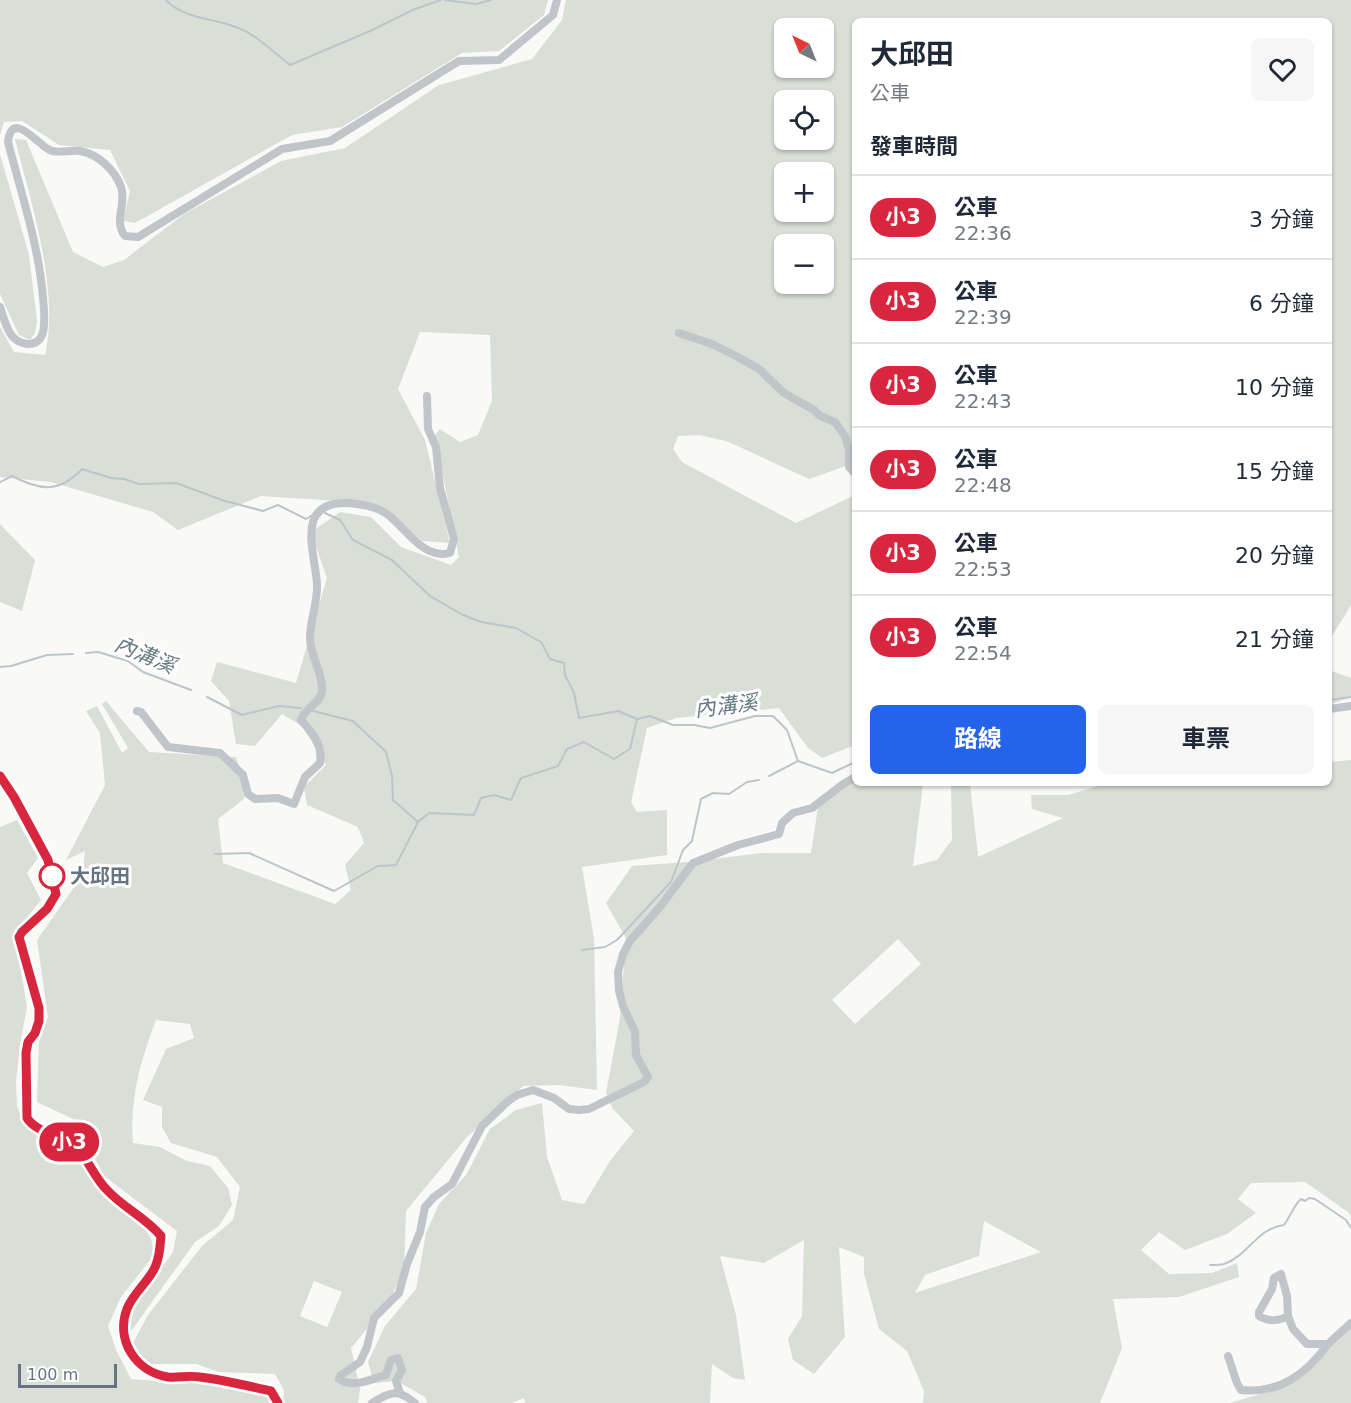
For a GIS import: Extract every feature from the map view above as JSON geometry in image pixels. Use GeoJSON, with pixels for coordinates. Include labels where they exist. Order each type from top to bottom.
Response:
{"type":"FeatureCollection","features":[{"type":"Feature","properties":{"kind":"street"},"geometry":{"type":"LineString","coordinates":[[0,307],[10,334],[18,342],[34,343],[41,338],[43,299],[38,261],[8,142],[13,130],[17,128],[25,130],[53,152],[80,151],[97,156],[107,165],[121,186],[120,230],[125,236],[138,237],[282,149],[330,141],[459,61],[499,60],[554,15],[557,0]]}},
{"type":"Feature","properties":{"kind":"street"},"geometry":{"type":"LineString","coordinates":[[679,333],[712,344],[738,357],[759,369],[784,393],[814,410],[820,416],[835,422],[845,436],[849,450],[849,467],[852,470]]}},
{"type":"Feature","properties":{"kind":"street"},"geometry":{"type":"LineString","coordinates":[[137,711],[141,712],[168,747],[220,753],[243,775],[248,794],[255,799],[278,798],[294,804],[305,777],[320,763],[322,753],[316,737],[301,720],[303,714],[319,699],[322,692],[321,679],[315,666],[310,639],[317,585],[310,537],[311,527],[319,512],[331,504],[363,504],[386,513],[426,549],[439,556],[450,553],[454,539],[440,488],[436,447],[428,429],[427,396]]}},
{"type":"Feature","properties":{"kind":"street"},"geometry":{"type":"LineString","coordinates":[[1332,709],[1351,706]]}},
{"type":"Feature","properties":{"kind":"street"},"geometry":{"type":"LineString","coordinates":[[0,776],[48,860],[56,894],[47,909],[19,937],[39,1008],[39,1021],[35,1033],[28,1042],[26,1053],[27,1118],[36,1128],[65,1139],[78,1149],[107,1190],[154,1227],[161,1236],[153,1272],[126,1309],[123,1332],[127,1346],[137,1363],[154,1372],[169,1377],[196,1376],[271,1391],[278,1403]]}},
{"type":"Feature","properties":{"kind":"street"},"geometry":{"type":"LineString","coordinates":[[400,1393],[396,1381],[402,1370],[398,1358],[391,1360],[386,1375],[366,1382],[344,1383],[339,1379],[341,1375],[360,1362],[367,1347],[374,1318],[399,1293],[407,1264],[420,1232],[425,1207],[452,1184],[482,1126],[507,1102],[517,1095],[533,1090],[554,1098],[569,1108],[579,1110],[589,1109],[644,1082],[648,1077],[636,1055],[635,1032],[622,1006],[619,991],[618,972],[623,954],[630,941],[659,908],[693,863],[738,845],[779,834],[782,823],[793,813],[812,808],[852,779]]}},
{"type":"Feature","properties":{"kind":"street"},"geometry":{"type":"LineString","coordinates":[[1287,1316],[1280,1320],[1259,1316],[1275,1278],[1281,1274],[1287,1296],[1287,1316],[1293,1329],[1307,1344],[1328,1344]]}},
{"type":"Feature","properties":{"kind":"street"},"geometry":{"type":"LineString","coordinates":[[1228,1356],[1241,1390],[1258,1392],[1289,1382],[1319,1357],[1328,1344],[1351,1323]]}},
{"type":"Feature","properties":{"kind":"street"},"geometry":{"type":"LineString","coordinates":[[372,1403],[394,1393],[403,1393],[415,1403]]}},
{"type":"Feature","properties":{"kind":"shaded area"},"geometry":{"type":"Polygon","coordinates":[[[0,0],[548,0],[544,15],[499,51],[462,53],[342,127],[292,135],[135,223],[123,221],[130,191],[110,150],[59,145],[22,121],[4,122],[0,135],[0,0]]]}},
{"type":"Feature","properties":{"kind":"shaded area"},"geometry":{"type":"Polygon","coordinates":[[[566,0],[1351,0],[1351,605],[1332,636],[1332,18],[852,18],[852,465],[809,479],[729,442],[700,435],[678,436],[673,449],[682,462],[796,523],[852,496],[852,746],[822,758],[808,748],[779,708],[676,718],[647,728],[631,802],[637,812],[667,810],[667,855],[582,867],[594,939],[597,1090],[558,1085],[523,1086],[467,1137],[406,1211],[404,1270],[387,1305],[351,1348],[360,1389],[358,1403],[283,1403],[284,1390],[275,1374],[219,1372],[196,1364],[151,1364],[132,1355],[133,1343],[148,1315],[202,1246],[233,1220],[240,1187],[217,1157],[171,1143],[162,1127],[162,1107],[143,1100],[166,1049],[194,1038],[190,1024],[156,1020],[137,1080],[133,1111],[133,1143],[160,1147],[187,1161],[210,1166],[228,1188],[232,1205],[219,1226],[195,1242],[129,1334],[134,1307],[173,1252],[177,1231],[104,1176],[75,1120],[37,1102],[39,1041],[48,1017],[37,940],[82,876],[85,851],[66,860],[105,785],[100,733],[86,711],[97,706],[122,753],[128,748],[102,704],[106,701],[149,752],[236,757],[242,775],[244,799],[218,819],[223,863],[335,904],[351,890],[345,865],[364,843],[358,827],[307,805],[304,787],[326,765],[302,726],[282,714],[255,746],[236,744],[229,701],[211,681],[217,662],[296,683],[327,578],[311,532],[340,512],[371,517],[401,547],[451,565],[459,557],[435,435],[440,429],[460,442],[478,435],[492,401],[490,335],[420,332],[398,389],[425,440],[450,543],[422,541],[370,503],[261,496],[178,530],[153,512],[51,482],[0,477],[0,327],[14,352],[45,355],[49,330],[49,303],[42,247],[15,139],[26,140],[73,252],[103,267],[124,260],[184,214],[281,161],[345,148],[439,85],[532,59],[562,20],[566,0]],[[314,1281],[300,1316],[327,1327],[342,1292],[314,1281]]]}},
{"type":"Feature","properties":{"kind":"shaded area"},"geometry":{"type":"Polygon","coordinates":[[[0,154],[29,255],[37,321],[35,333],[30,340],[19,335],[0,294],[0,154]]]}},
{"type":"Feature","properties":{"kind":"shaded area"},"geometry":{"type":"Polygon","coordinates":[[[0,524],[35,560],[22,611],[0,602],[0,524]]]}},
{"type":"Feature","properties":{"kind":"shaded area"},"geometry":{"type":"Polygon","coordinates":[[[1332,671],[1351,678],[1351,697],[1332,704],[1332,671]]]}},
{"type":"Feature","properties":{"kind":"shaded area"},"geometry":{"type":"Polygon","coordinates":[[[1351,760],[1351,1217],[1348,1212],[1305,1182],[1251,1183],[1238,1199],[1256,1213],[1227,1234],[1185,1250],[1159,1232],[1141,1250],[1169,1274],[1212,1273],[1237,1263],[1239,1277],[1179,1297],[1113,1299],[1122,1348],[1100,1403],[923,1403],[924,1391],[907,1351],[879,1329],[864,1274],[864,1257],[839,1247],[845,1337],[814,1374],[793,1360],[788,1339],[802,1316],[804,1240],[764,1263],[720,1256],[736,1315],[745,1380],[733,1378],[712,1364],[710,1403],[525,1403],[524,1398],[512,1403],[427,1403],[425,1397],[397,1381],[374,1383],[368,1362],[385,1326],[416,1289],[426,1233],[439,1204],[466,1175],[490,1129],[516,1110],[542,1103],[547,1157],[562,1200],[584,1204],[610,1161],[634,1131],[613,1109],[606,1093],[620,1018],[626,938],[606,903],[632,866],[762,853],[811,853],[819,801],[852,778],[852,786],[923,786],[913,866],[937,860],[952,840],[951,786],[970,786],[978,857],[1063,818],[1032,809],[1031,795],[1068,795],[1098,786],[1332,786],[1332,762],[1351,760]],[[898,939],[832,1000],[855,1024],[921,964],[898,939]],[[984,1221],[979,1256],[925,1275],[915,1293],[1041,1252],[984,1221]]]}},
{"type":"Feature","properties":{"kind":"shaded area"},"geometry":{"type":"Polygon","coordinates":[[[17,820],[38,858],[27,873],[41,900],[24,921],[15,937],[27,1007],[16,1082],[17,1106],[23,1121],[51,1131],[72,1151],[92,1182],[143,1226],[151,1238],[154,1255],[121,1297],[108,1326],[116,1350],[131,1379],[210,1382],[266,1393],[269,1403],[0,1403],[0,827],[17,820]]]}},
{"type":"Feature","properties":{"kind":"shaded area"},"geometry":{"type":"Polygon","coordinates":[[[1351,1328],[1351,1403],[1230,1403],[1289,1385],[1351,1328]]]}},
{"type":"Feature","properties":{"kind":"waterway"},"geometry":{"type":"LineString","coordinates":[[166,0],[190,15],[244,30],[290,65],[415,9],[441,0]]}},
{"type":"Feature","properties":{"kind":"waterway"},"geometry":{"type":"LineString","coordinates":[[445,0],[476,4],[491,0]]}},
{"type":"Feature","properties":{"kind":"waterway"},"geometry":{"type":"LineString","coordinates":[[0,482],[12,476],[32,485],[57,486],[74,477],[82,469],[139,484],[176,483],[225,501],[263,511],[278,505],[306,519],[314,514]]}},
{"type":"Feature","properties":{"kind":"waterway"},"geometry":{"type":"LineString","coordinates":[[325,513],[340,520],[353,540],[392,560],[430,596],[461,614],[481,622],[516,628],[541,642],[550,659],[564,663],[565,675],[574,693],[579,718],[618,711],[637,719]]}},
{"type":"Feature","properties":{"kind":"waterway","name":"內溝溪"},"geometry":{"type":"LineString","coordinates":[[86,653],[98,652],[128,661],[143,672],[191,690]]}},
{"type":"Feature","properties":{"kind":"waterway","name":"內溝溪"},"geometry":{"type":"LineString","coordinates":[[0,667],[47,655],[73,654]]}},
{"type":"Feature","properties":{"kind":"waterway","name":"內溝溪"},"geometry":{"type":"LineString","coordinates":[[207,697],[242,715],[279,706],[301,708]]}},
{"type":"Feature","properties":{"kind":"waterway","name":"內溝溪"},"geometry":{"type":"LineString","coordinates":[[1332,700],[1351,697]]}},
{"type":"Feature","properties":{"kind":"waterway","name":"內溝溪"},"geometry":{"type":"LineString","coordinates":[[313,711],[353,721],[386,752],[392,776],[393,800],[418,822]]}},
{"type":"Feature","properties":{"kind":"waterway","name":"內溝溪"},"geometry":{"type":"LineString","coordinates":[[215,854],[249,853],[334,891],[378,866],[396,865],[418,822],[429,813],[474,815],[481,798],[494,795],[511,800],[521,778],[558,766],[567,749],[584,742],[614,759],[630,749],[637,719],[650,716],[673,725],[710,728],[755,716],[773,716],[787,730],[798,761],[832,773],[852,763]]}},
{"type":"Feature","properties":{"kind":"waterway"},"geometry":{"type":"LineString","coordinates":[[769,776],[798,761]]}},
{"type":"Feature","properties":{"kind":"waterway"},"geometry":{"type":"LineString","coordinates":[[582,950],[605,947],[617,940],[671,882],[683,850],[692,841],[701,799],[713,793],[729,794],[747,782],[759,780]]}},
{"type":"Feature","properties":{"kind":"waterway"},"geometry":{"type":"LineString","coordinates":[[1210,1265],[1224,1264],[1232,1260],[1267,1231],[1284,1225],[1301,1199],[1305,1201],[1309,1198],[1315,1199],[1346,1220],[1351,1228]]}},
{"type":"Feature","properties":{"kind":"bus line","name":"小3"},"geometry":{"type":"LineString","coordinates":[[0,776],[48,860],[56,894],[47,909],[19,937],[39,1008],[39,1021],[35,1033],[28,1042],[26,1053],[27,1118],[36,1128],[65,1139],[78,1149],[92,1172],[107,1190],[123,1205],[154,1227],[161,1236],[153,1272],[126,1309],[123,1332],[127,1346],[137,1363],[154,1372],[169,1377],[196,1376],[271,1391],[278,1403]]}},
{"type":"Feature","properties":{"kind":"place","name":"大邱田"},"geometry":{"type":"Point","coordinates":[52,876]}}]}
